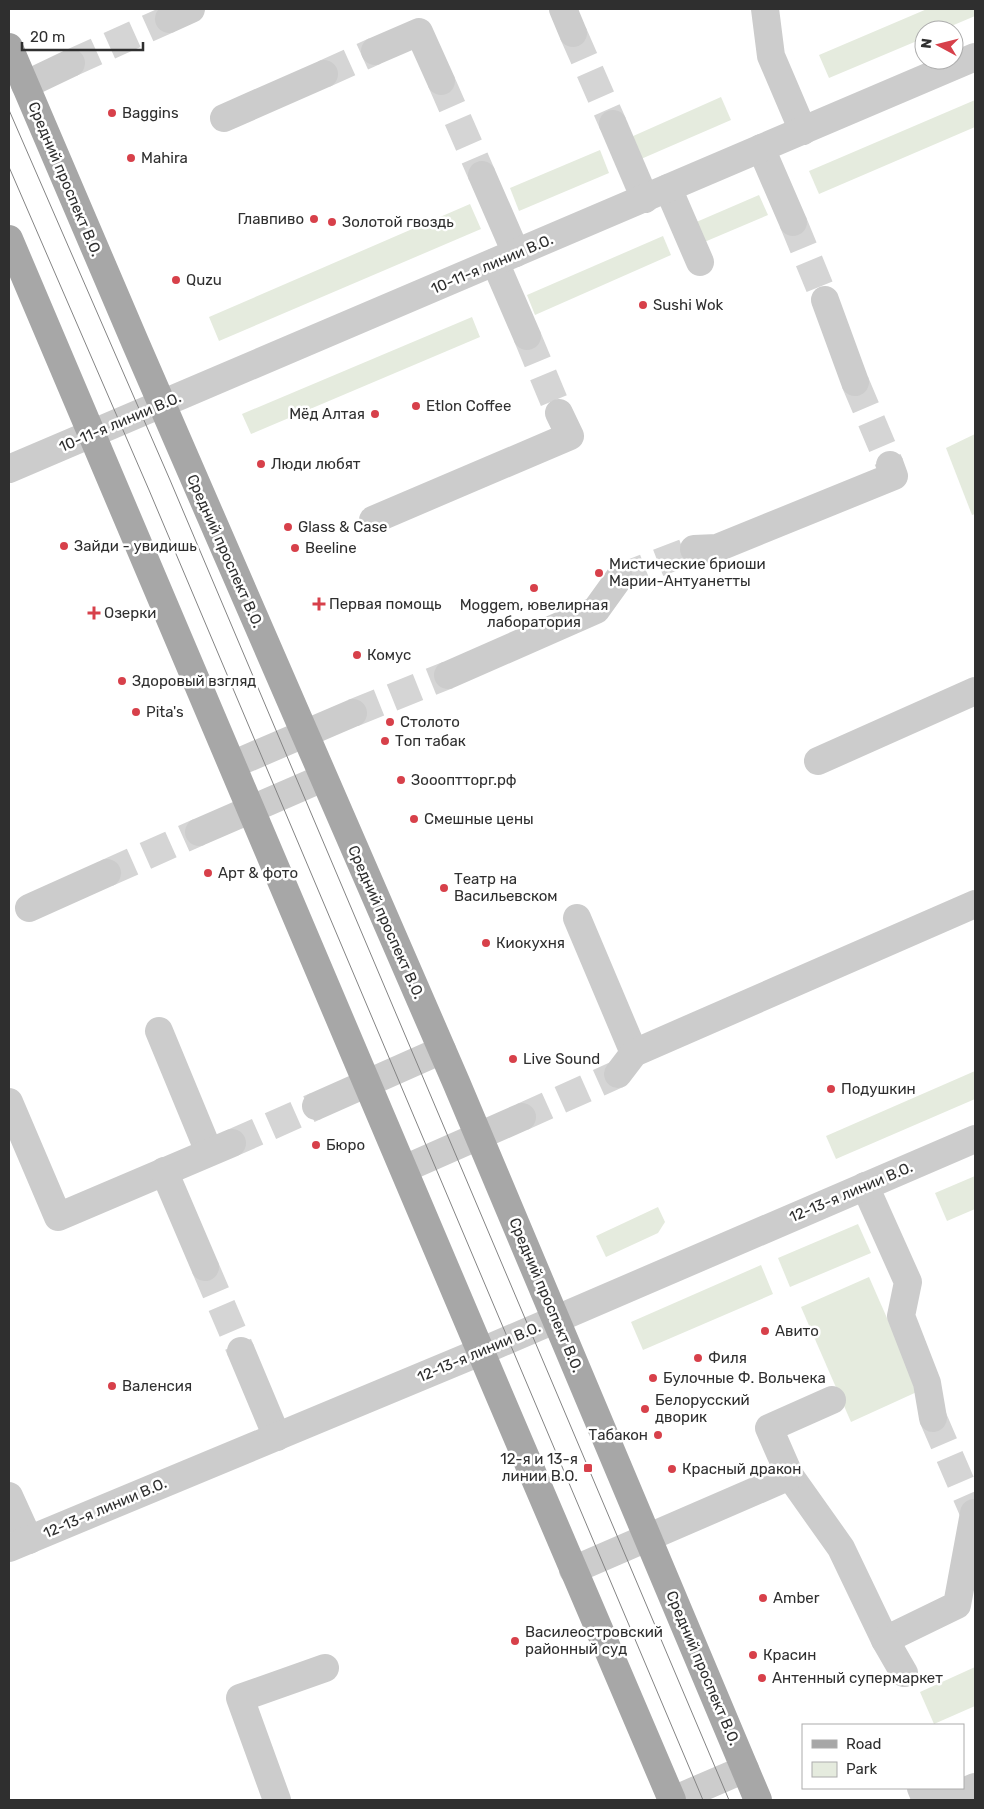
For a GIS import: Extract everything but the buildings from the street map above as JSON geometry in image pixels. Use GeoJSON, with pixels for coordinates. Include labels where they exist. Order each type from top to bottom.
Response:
{"type":"FeatureCollection","features":[{"type":"Feature","properties":{"kind":"main road","name":"Средний проспект В.О."},"geometry":{"type":"LineString","coordinates":[[9,47],[479,1136],[758,1800]]}},
{"type":"Feature","properties":{"kind":"main road"},"geometry":{"type":"LineString","coordinates":[[9,239],[234,764],[480,1352],[673,1800]]}},
{"type":"Feature","properties":{"kind":"street"},"geometry":{"type":"LineString","coordinates":[[765,9],[771,56],[803,131]]}},
{"type":"Feature","properties":{"kind":"street"},"geometry":{"type":"LineString","coordinates":[[375,51],[419,32],[441,81]]}},
{"type":"Feature","properties":{"kind":"street","name":"10-11-я линии В.О."},"geometry":{"type":"LineString","coordinates":[[9,469],[975,57]]}},
{"type":"Feature","properties":{"kind":"street"},"geometry":{"type":"LineString","coordinates":[[25,86],[71,63]]}},
{"type":"Feature","properties":{"kind":"street"},"geometry":{"type":"LineString","coordinates":[[224,118],[324,74]]}},
{"type":"Feature","properties":{"kind":"street"},"geometry":{"type":"LineString","coordinates":[[613,124],[700,262]]}},
{"type":"Feature","properties":{"kind":"street"},"geometry":{"type":"LineString","coordinates":[[762,148],[793,222]]}},
{"type":"Feature","properties":{"kind":"street"},"geometry":{"type":"LineString","coordinates":[[482,175],[527,336]]}},
{"type":"Feature","properties":{"kind":"street"},"geometry":{"type":"LineString","coordinates":[[825,300],[855,382]]}},
{"type":"Feature","properties":{"kind":"street"},"geometry":{"type":"LineString","coordinates":[[373,520],[570,436],[559,412]]}},
{"type":"Feature","properties":{"kind":"street"},"geometry":{"type":"LineString","coordinates":[[694,550],[717,548],[894,476],[890,465]]}},
{"type":"Feature","properties":{"kind":"street"},"geometry":{"type":"LineString","coordinates":[[448,675],[596,610],[619,578]]}},
{"type":"Feature","properties":{"kind":"street"},"geometry":{"type":"LineString","coordinates":[[818,761],[975,691]]}},
{"type":"Feature","properties":{"kind":"street"},"geometry":{"type":"LineString","coordinates":[[234,764],[353,713]]}},
{"type":"Feature","properties":{"kind":"street"},"geometry":{"type":"LineString","coordinates":[[199,832],[323,778]]}},
{"type":"Feature","properties":{"kind":"street"},"geometry":{"type":"LineString","coordinates":[[29,908],[107,873]]}},
{"type":"Feature","properties":{"kind":"street"},"geometry":{"type":"LineString","coordinates":[[618,1074],[634,1053],[975,904]]}},
{"type":"Feature","properties":{"kind":"street"},"geometry":{"type":"LineString","coordinates":[[577,918],[634,1053]]}},
{"type":"Feature","properties":{"kind":"street"},"geometry":{"type":"LineString","coordinates":[[9,1102],[58,1217],[220,1147],[159,1031]]}},
{"type":"Feature","properties":{"kind":"street"},"geometry":{"type":"LineString","coordinates":[[316,1106],[442,1050]]}},
{"type":"Feature","properties":{"kind":"street"},"geometry":{"type":"LineString","coordinates":[[404,1169],[522,1117]]}},
{"type":"Feature","properties":{"kind":"street","name":"12-13-я линии В.О."},"geometry":{"type":"LineString","coordinates":[[19,1544],[480,1352],[975,1139]]}},
{"type":"Feature","properties":{"kind":"street"},"geometry":{"type":"LineString","coordinates":[[164,1171],[205,1267]]}},
{"type":"Feature","properties":{"kind":"street"},"geometry":{"type":"LineString","coordinates":[[865,1186],[908,1282],[901,1316],[927,1383],[933,1418]]}},
{"type":"Feature","properties":{"kind":"street"},"geometry":{"type":"LineString","coordinates":[[241,1351],[276,1437]]}},
{"type":"Feature","properties":{"kind":"street"},"geometry":{"type":"LineString","coordinates":[[832,1400],[769,1428],[790,1476],[841,1548],[885,1640],[904,1673]]}},
{"type":"Feature","properties":{"kind":"street"},"geometry":{"type":"LineString","coordinates":[[573,1570],[790,1476]]}},
{"type":"Feature","properties":{"kind":"street"},"geometry":{"type":"LineString","coordinates":[[9,1496],[19,1544]]}},
{"type":"Feature","properties":{"kind":"street"},"geometry":{"type":"LineString","coordinates":[[885,1640],[957,1605],[974,1513]]}},
{"type":"Feature","properties":{"kind":"street"},"geometry":{"type":"LineString","coordinates":[[277,1800],[240,1698],[325,1668]]}},
{"type":"Feature","properties":{"kind":"street"},"geometry":{"type":"LineString","coordinates":[[673,1800],[745,1769]]}},
{"type":"Feature","properties":{"kind":"street"},"geometry":{"type":"LineString","coordinates":[[944,1800],[975,1788]]}},
{"type":"Feature","properties":{"kind":"green space"},"geometry":{"type":"Polygon","coordinates":[[[927,9],[975,9],[975,16],[964,21],[914,20],[914,42],[829,78],[819,55],[927,9]]]}},
{"type":"Feature","properties":{"kind":"green space"},"geometry":{"type":"Polygon","coordinates":[[[721,97],[731,120],[641,159],[631,137],[721,97]]]}},
{"type":"Feature","properties":{"kind":"green space"},"geometry":{"type":"Polygon","coordinates":[[[975,100],[975,127],[819,194],[809,171],[975,100]]]}},
{"type":"Feature","properties":{"kind":"green space"},"geometry":{"type":"Polygon","coordinates":[[[600,150],[609,173],[519,211],[510,188],[600,150]]]}},
{"type":"Feature","properties":{"kind":"green space"},"geometry":{"type":"Polygon","coordinates":[[[759,195],[768,215],[702,243],[694,223],[759,195]]]}},
{"type":"Feature","properties":{"kind":"green space"},"geometry":{"type":"Polygon","coordinates":[[[470,204],[481,229],[219,341],[209,317],[470,204]]]}},
{"type":"Feature","properties":{"kind":"green space"},"geometry":{"type":"Polygon","coordinates":[[[663,236],[671,255],[535,315],[527,295],[663,236]]]}},
{"type":"Feature","properties":{"kind":"green space"},"geometry":{"type":"Polygon","coordinates":[[[472,317],[480,337],[251,434],[242,414],[472,317]]]}},
{"type":"Feature","properties":{"kind":"green space"},"geometry":{"type":"Polygon","coordinates":[[[975,434],[975,514],[972,515],[946,448],[975,434]]]}},
{"type":"Feature","properties":{"kind":"green space"},"geometry":{"type":"Polygon","coordinates":[[[975,1071],[975,1099],[836,1159],[826,1136],[975,1071]]]}},
{"type":"Feature","properties":{"kind":"green space"},"geometry":{"type":"Polygon","coordinates":[[[975,1176],[975,1209],[947,1221],[935,1193],[975,1176]]]}},
{"type":"Feature","properties":{"kind":"green space"},"geometry":{"type":"Polygon","coordinates":[[[658,1207],[665,1222],[658,1233],[606,1257],[596,1236],[658,1207]]]}},
{"type":"Feature","properties":{"kind":"green space"},"geometry":{"type":"Polygon","coordinates":[[[858,1224],[871,1253],[790,1287],[778,1258],[858,1224]]]}},
{"type":"Feature","properties":{"kind":"green space"},"geometry":{"type":"Polygon","coordinates":[[[761,1265],[773,1294],[643,1350],[631,1322],[761,1265]]]}},
{"type":"Feature","properties":{"kind":"green space"},"geometry":{"type":"Polygon","coordinates":[[[869,1277],[919,1391],[851,1422],[801,1307],[869,1277]]]}},
{"type":"Feature","properties":{"kind":"green space"},"geometry":{"type":"Polygon","coordinates":[[[975,1667],[975,1706],[934,1724],[920,1692],[975,1667]]]}},
{"type":"Feature","properties":{"kind":"tunnel"},"geometry":{"type":"LineString","coordinates":[[71,63],[169,19]]}},
{"type":"Feature","properties":{"kind":"tunnel"},"geometry":{"type":"LineString","coordinates":[[573,33],[613,124]]}},
{"type":"Feature","properties":{"kind":"tunnel"},"geometry":{"type":"LineString","coordinates":[[324,74],[375,51]]}},
{"type":"Feature","properties":{"kind":"tunnel"},"geometry":{"type":"LineString","coordinates":[[441,81],[482,175]]}},
{"type":"Feature","properties":{"kind":"tunnel"},"geometry":{"type":"LineString","coordinates":[[793,222],[825,300]]}},
{"type":"Feature","properties":{"kind":"tunnel"},"geometry":{"type":"LineString","coordinates":[[527,336],[559,413]]}},
{"type":"Feature","properties":{"kind":"tunnel"},"geometry":{"type":"LineString","coordinates":[[855,382],[890,465]]}},
{"type":"Feature","properties":{"kind":"tunnel"},"geometry":{"type":"LineString","coordinates":[[619,578],[694,549]]}},
{"type":"Feature","properties":{"kind":"tunnel"},"geometry":{"type":"LineString","coordinates":[[353,713],[448,675]]}},
{"type":"Feature","properties":{"kind":"tunnel"},"geometry":{"type":"LineString","coordinates":[[107,873],[199,832]]}},
{"type":"Feature","properties":{"kind":"tunnel"},"geometry":{"type":"LineString","coordinates":[[522,1117],[618,1074]]}},
{"type":"Feature","properties":{"kind":"tunnel"},"geometry":{"type":"LineString","coordinates":[[232,1143],[316,1106]]}},
{"type":"Feature","properties":{"kind":"tunnel"},"geometry":{"type":"LineString","coordinates":[[205,1267],[241,1351]]}},
{"type":"Feature","properties":{"kind":"tunnel"},"geometry":{"type":"LineString","coordinates":[[933,1418],[974,1513]]}},
{"type":"Feature","properties":{"kind":"tram line"},"geometry":{"type":"LineString","coordinates":[[9,110],[170,480],[729,1800]]}},
{"type":"Feature","properties":{"kind":"tram line"},"geometry":{"type":"LineString","coordinates":[[9,167],[149,490],[703,1800]]}},
{"type":"Feature","properties":{"kind":"place","name":"Baggins"},"geometry":{"type":"Point","coordinates":[112,113]}},
{"type":"Feature","properties":{"kind":"place","name":"Mahira"},"geometry":{"type":"Point","coordinates":[131,158]}},
{"type":"Feature","properties":{"kind":"place","name":"Главпиво"},"geometry":{"type":"Point","coordinates":[314,219]}},
{"type":"Feature","properties":{"kind":"place","name":"Золотой гвоздь"},"geometry":{"type":"Point","coordinates":[332,222]}},
{"type":"Feature","properties":{"kind":"place","name":"Quzu"},"geometry":{"type":"Point","coordinates":[176,280]}},
{"type":"Feature","properties":{"kind":"place","name":"Sushi Wok"},"geometry":{"type":"Point","coordinates":[643,305]}},
{"type":"Feature","properties":{"kind":"place","name":"Etlon Coffee"},"geometry":{"type":"Point","coordinates":[416,406]}},
{"type":"Feature","properties":{"kind":"place","name":"Мёд Алтая"},"geometry":{"type":"Point","coordinates":[375,414]}},
{"type":"Feature","properties":{"kind":"place","name":"Люди любят"},"geometry":{"type":"Point","coordinates":[261,464]}},
{"type":"Feature","properties":{"kind":"place","name":"Glass & Case"},"geometry":{"type":"Point","coordinates":[288,527]}},
{"type":"Feature","properties":{"kind":"place","name":"Зайди - увидишь"},"geometry":{"type":"Point","coordinates":[64,546]}},
{"type":"Feature","properties":{"kind":"place","name":"Beeline"},"geometry":{"type":"Point","coordinates":[295,548]}},
{"type":"Feature","properties":{"kind":"place","name":"Мистические бриоши Марии-Антуанетты"},"geometry":{"type":"Point","coordinates":[599,573]}},
{"type":"Feature","properties":{"kind":"place","name":"Moggem, ювелирная лаборатория"},"geometry":{"type":"Point","coordinates":[534,588]}},
{"type":"Feature","properties":{"kind":"place","name":"Первая помощь"},"geometry":{"type":"Point","coordinates":[319,604]}},
{"type":"Feature","properties":{"kind":"place","name":"Озерки"},"geometry":{"type":"Point","coordinates":[94,613]}},
{"type":"Feature","properties":{"kind":"place","name":"Комус"},"geometry":{"type":"Point","coordinates":[357,655]}},
{"type":"Feature","properties":{"kind":"place","name":"Здоровый взгляд"},"geometry":{"type":"Point","coordinates":[122,681]}},
{"type":"Feature","properties":{"kind":"place","name":"Pita's"},"geometry":{"type":"Point","coordinates":[136,712]}},
{"type":"Feature","properties":{"kind":"place","name":"Столото"},"geometry":{"type":"Point","coordinates":[390,722]}},
{"type":"Feature","properties":{"kind":"place","name":"Топ табак"},"geometry":{"type":"Point","coordinates":[385,741]}},
{"type":"Feature","properties":{"kind":"place","name":"Зоооптторг.рф"},"geometry":{"type":"Point","coordinates":[401,780]}},
{"type":"Feature","properties":{"kind":"place","name":"Смешные цены"},"geometry":{"type":"Point","coordinates":[414,819]}},
{"type":"Feature","properties":{"kind":"place","name":"Арт & фото"},"geometry":{"type":"Point","coordinates":[208,873]}},
{"type":"Feature","properties":{"kind":"place","name":"Театр на Васильевском"},"geometry":{"type":"Point","coordinates":[444,888]}},
{"type":"Feature","properties":{"kind":"place","name":"Киокухня"},"geometry":{"type":"Point","coordinates":[486,943]}},
{"type":"Feature","properties":{"kind":"place","name":"Live Sound"},"geometry":{"type":"Point","coordinates":[513,1059]}},
{"type":"Feature","properties":{"kind":"place","name":"Подушкин"},"geometry":{"type":"Point","coordinates":[831,1089]}},
{"type":"Feature","properties":{"kind":"place","name":"Бюро"},"geometry":{"type":"Point","coordinates":[316,1145]}},
{"type":"Feature","properties":{"kind":"place","name":"Авито"},"geometry":{"type":"Point","coordinates":[765,1331]}},
{"type":"Feature","properties":{"kind":"place","name":"Филя"},"geometry":{"type":"Point","coordinates":[698,1358]}},
{"type":"Feature","properties":{"kind":"place","name":"Булочные Ф. Вольчека"},"geometry":{"type":"Point","coordinates":[653,1378]}},
{"type":"Feature","properties":{"kind":"place","name":"Валенсия"},"geometry":{"type":"Point","coordinates":[112,1386]}},
{"type":"Feature","properties":{"kind":"place","name":"Белорусский дворик"},"geometry":{"type":"Point","coordinates":[645,1409]}},
{"type":"Feature","properties":{"kind":"place","name":"Табакон"},"geometry":{"type":"Point","coordinates":[658,1435]}},
{"type":"Feature","properties":{"kind":"place","name":"12-я и 13-я линии В.О."},"geometry":{"type":"Point","coordinates":[588,1468]}},
{"type":"Feature","properties":{"kind":"place","name":"Красный дракон"},"geometry":{"type":"Point","coordinates":[672,1469]}},
{"type":"Feature","properties":{"kind":"place","name":"Amber"},"geometry":{"type":"Point","coordinates":[763,1598]}},
{"type":"Feature","properties":{"kind":"place","name":"Василеостровский районный суд"},"geometry":{"type":"Point","coordinates":[515,1641]}},
{"type":"Feature","properties":{"kind":"place","name":"Красин"},"geometry":{"type":"Point","coordinates":[753,1655]}},
{"type":"Feature","properties":{"kind":"place","name":"Антенный супермаркет"},"geometry":{"type":"Point","coordinates":[762,1678]}}]}
